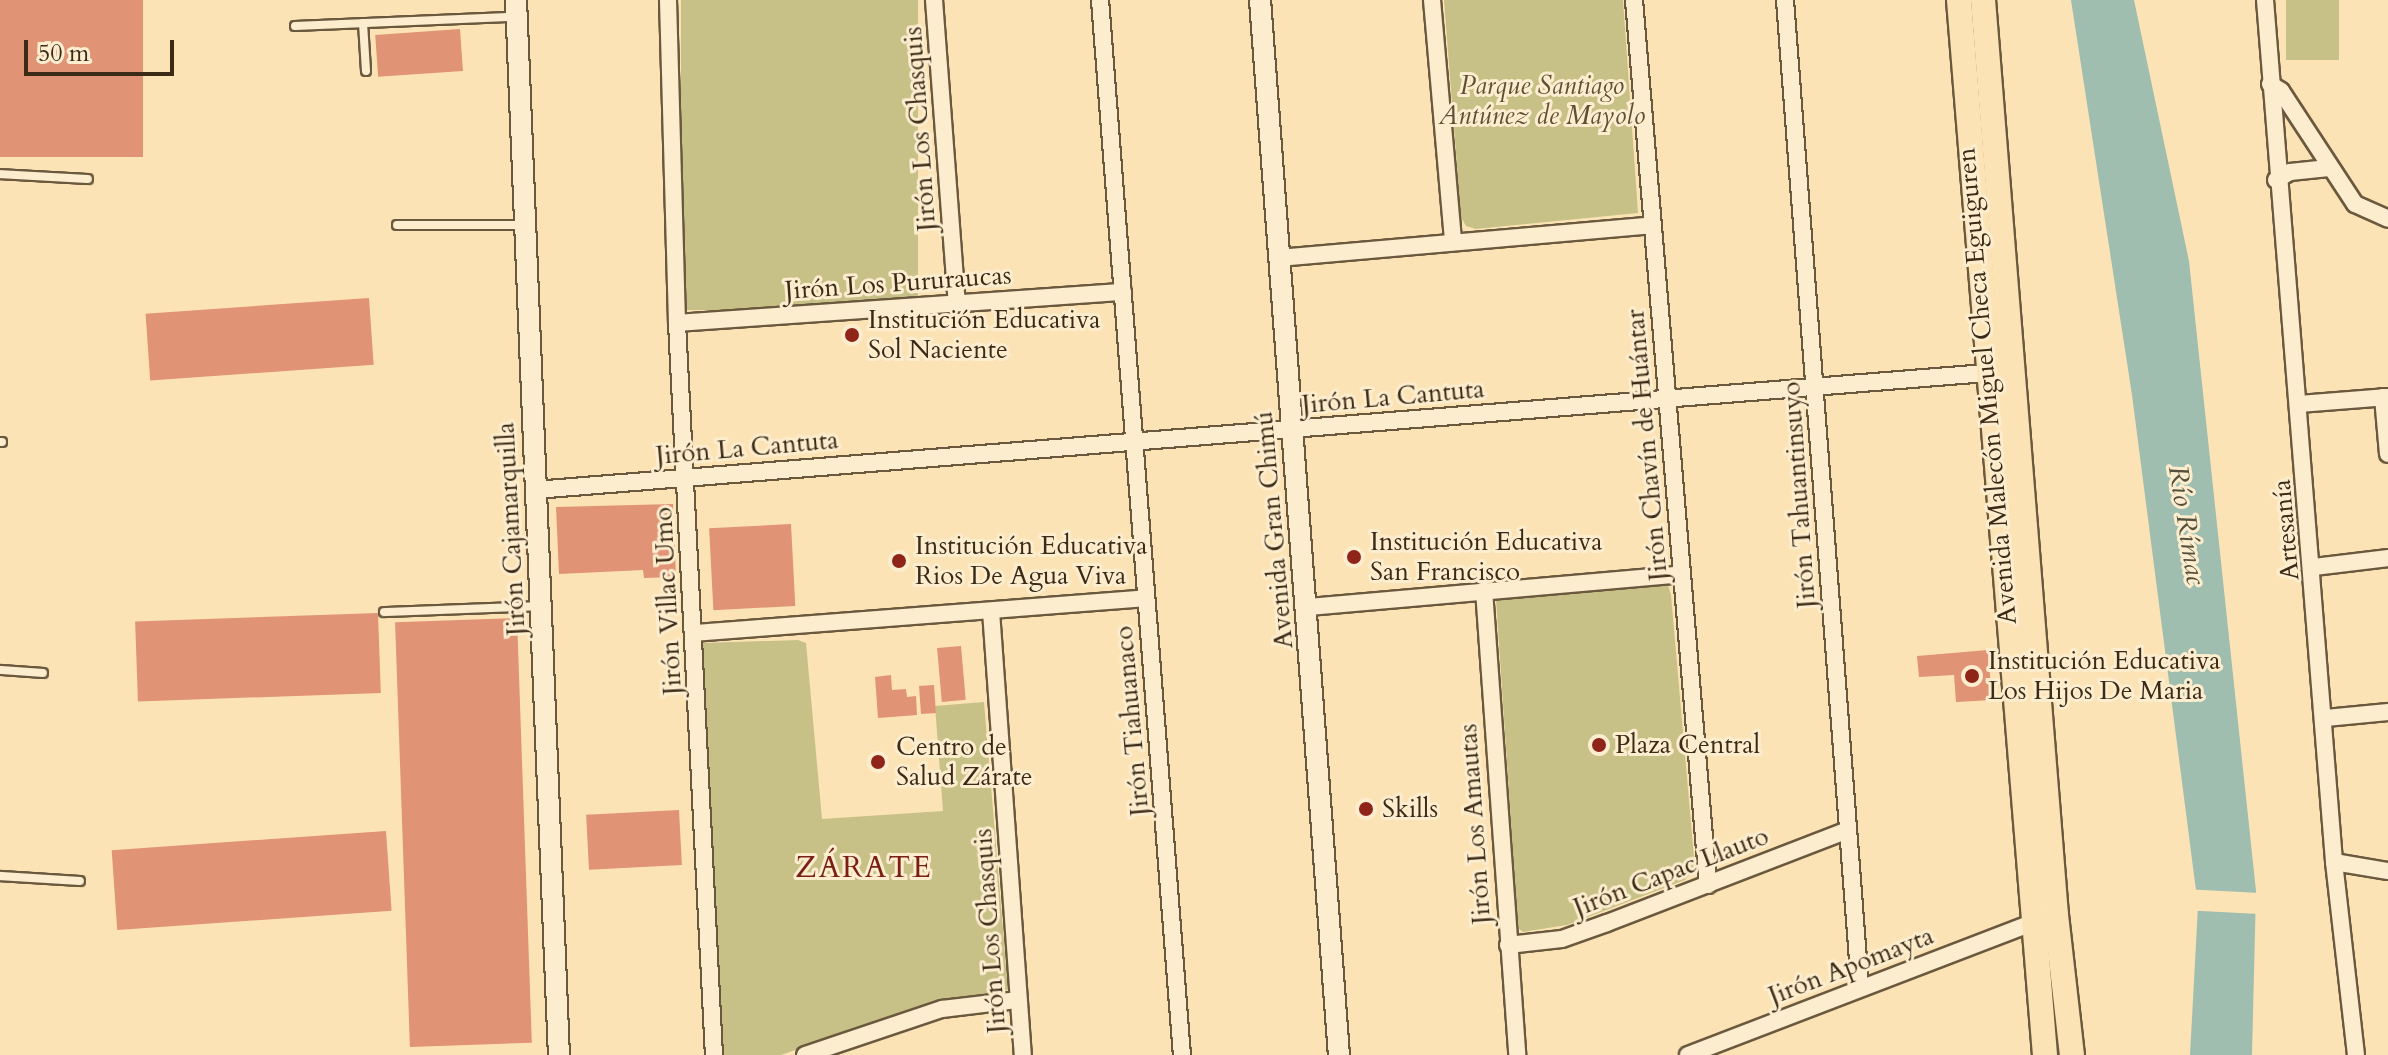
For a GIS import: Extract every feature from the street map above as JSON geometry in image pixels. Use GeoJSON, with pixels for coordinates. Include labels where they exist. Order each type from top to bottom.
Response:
{"type":"FeatureCollection","features":[{"type":"Feature","properties":{"kind":"main road","name":"Avenida Malecón Miguel Checa Eguiguren"},"geometry":{"type":"LineString","coordinates":[[1959,0],[2031,923],[2045,1055]]}},
{"type":"Feature","properties":{"kind":"main road","name":"Avenida Malecón Miguel Checa Eguiguren"},"geometry":{"type":"LineString","coordinates":[[1983,0],[2056,915],[2072,1055]]}},
{"type":"Feature","properties":{"kind":"street","name":"Jirón Villac Umo"},"geometry":{"type":"LineString","coordinates":[[668,0],[677,323],[714,1055]]}},
{"type":"Feature","properties":{"kind":"street","name":"Jirón Los Chasquis"},"geometry":{"type":"LineString","coordinates":[[934,0],[957,303]]}},
{"type":"Feature","properties":{"kind":"street","name":"Jirón Tiahuanaco"},"geometry":{"type":"LineString","coordinates":[[1100,0],[1182,1055]]}},
{"type":"Feature","properties":{"kind":"street","name":"Avenida Gran Chimú"},"geometry":{"type":"LineString","coordinates":[[1260,0],[1308,607],[1339,1055]]}},
{"type":"Feature","properties":{"kind":"street"},"geometry":{"type":"LineString","coordinates":[[1432,0],[1453,242]]}},
{"type":"Feature","properties":{"kind":"street","name":"Jirón Chavín de Huántar"},"geometry":{"type":"LineString","coordinates":[[1634,0],[1708,885]]}},
{"type":"Feature","properties":{"kind":"street","name":"Jirón Tahuantinsuyo"},"geometry":{"type":"LineString","coordinates":[[1785,0],[1860,987]]}},
{"type":"Feature","properties":{"kind":"street","name":"Artesanía"},"geometry":{"type":"LineString","coordinates":[[2265,0],[2276,180],[2314,567],[2334,862],[2356,1055]]}},
{"type":"Feature","properties":{"kind":"street","name":"Jirón Cajamarquilla"},"geometry":{"type":"LineString","coordinates":[[516,8],[559,1055]]}},
{"type":"Feature","properties":{"kind":"street"},"geometry":{"type":"LineString","coordinates":[[2270,84],[2281,91],[2355,204],[2388,219]]}},
{"type":"Feature","properties":{"kind":"street"},"geometry":{"type":"LineString","coordinates":[[2276,180],[2290,172],[2329,168]]}},
{"type":"Feature","properties":{"kind":"street"},"geometry":{"type":"LineString","coordinates":[[1278,258],[1652,225]]}},
{"type":"Feature","properties":{"kind":"street","name":"Jirón Los Pururaucas"},"geometry":{"type":"LineString","coordinates":[[677,323],[1123,292]]}},
{"type":"Feature","properties":{"kind":"street","name":"Jirón La Cantuta"},"geometry":{"type":"LineString","coordinates":[[535,490],[2015,371]]}},
{"type":"Feature","properties":{"kind":"street"},"geometry":{"type":"LineString","coordinates":[[2299,404],[2386,397],[2388,454]]}},
{"type":"Feature","properties":{"kind":"street"},"geometry":{"type":"LineString","coordinates":[[2314,567],[2388,558]]}},
{"type":"Feature","properties":{"kind":"street"},"geometry":{"type":"LineString","coordinates":[[1308,607],[1682,574]]}},
{"type":"Feature","properties":{"kind":"street","name":"Jirón Los Amautas"},"geometry":{"type":"LineString","coordinates":[[1484,590],[1517,1055]]}},
{"type":"Feature","properties":{"kind":"street"},"geometry":{"type":"LineString","coordinates":[[694,633],[1146,598]]}},
{"type":"Feature","properties":{"kind":"street","name":"Jirón Los Chasquis"},"geometry":{"type":"LineString","coordinates":[[991,611],[1023,1055]]}},
{"type":"Feature","properties":{"kind":"street"},"geometry":{"type":"LineString","coordinates":[[2326,718],[2388,712]]}},
{"type":"Feature","properties":{"kind":"street","name":"Jirón Capac Llauto"},"geometry":{"type":"LineString","coordinates":[[1508,945],[1562,939],[1848,830]]}},
{"type":"Feature","properties":{"kind":"street"},"geometry":{"type":"LineString","coordinates":[[2334,862],[2387,868]]}},
{"type":"Feature","properties":{"kind":"street","name":"Jirón Apomayta"},"geometry":{"type":"LineString","coordinates":[[1688,1055],[2031,923]]}},
{"type":"Feature","properties":{"kind":"street"},"geometry":{"type":"LineString","coordinates":[[805,1055],[942,1009],[1018,1000]]}},
{"type":"Feature","properties":{"kind":"lane"},"geometry":{"type":"LineString","coordinates":[[295,26],[363,23],[516,8]]}},
{"type":"Feature","properties":{"kind":"lane"},"geometry":{"type":"LineString","coordinates":[[363,23],[366,71]]}},
{"type":"Feature","properties":{"kind":"lane"},"geometry":{"type":"LineString","coordinates":[[0,174],[88,179]]}},
{"type":"Feature","properties":{"kind":"lane"},"geometry":{"type":"LineString","coordinates":[[397,225],[523,225]]}},
{"type":"Feature","properties":{"kind":"lane"},"geometry":{"type":"LineString","coordinates":[[384,612],[540,606]]}},
{"type":"Feature","properties":{"kind":"lane"},"geometry":{"type":"LineString","coordinates":[[0,670],[43,673]]}},
{"type":"Feature","properties":{"kind":"lane"},"geometry":{"type":"LineString","coordinates":[[0,876],[80,881]]}},
{"type":"Feature","properties":{"kind":"green space"},"geometry":{"type":"Polygon","coordinates":[[[681,0],[918,0],[918,310],[681,310],[681,0]]]}},
{"type":"Feature","properties":{"kind":"green space","name":"Parque Santiago Antúnez de Mayolo"},"geometry":{"type":"Polygon","coordinates":[[[1444,0],[1623,0],[1638,213],[1476,229],[1466,226],[1461,217],[1444,0]]]}},
{"type":"Feature","properties":{"kind":"green space"},"geometry":{"type":"Polygon","coordinates":[[[2286,0],[2339,0],[2339,60],[2286,60],[2286,0]]]}},
{"type":"Feature","properties":{"kind":"green space"},"geometry":{"type":"Polygon","coordinates":[[[1658,583],[1668,585],[1671,595],[1695,869],[1685,880],[1567,925],[1523,932],[1518,928],[1496,599],[1658,583]]]}},
{"type":"Feature","properties":{"kind":"green space"},"geometry":{"type":"Polygon","coordinates":[[[798,640],[806,643],[822,819],[943,811],[935,706],[984,702],[1008,990],[918,1006],[781,1055],[722,1055],[702,643],[798,640]]]}},
{"type":"Feature","properties":{"kind":"water","name":"Río Rímac"},"geometry":{"type":"Polygon","coordinates":[[[2071,0],[2134,0],[2189,261],[2256,891],[2252,1055],[2190,1055],[2198,906],[2132,395],[2071,0]]]}},
{"type":"Feature","properties":{"kind":"pier"},"geometry":{"type":"Polygon","coordinates":[[[2193,889],[2260,893],[2259,914],[2192,910],[2193,889]]]}},
{"type":"Feature","properties":{"kind":"building"},"geometry":{"type":"Polygon","coordinates":[[[0,0],[143,0],[143,157],[0,157],[0,0]]]}},
{"type":"Feature","properties":{"kind":"building"},"geometry":{"type":"Polygon","coordinates":[[[460,29],[463,71],[378,77],[375,35],[460,29]]]}},
{"type":"Feature","properties":{"kind":"building"},"geometry":{"type":"Polygon","coordinates":[[[369,298],[374,365],[150,380],[146,314],[369,298]]]}},
{"type":"Feature","properties":{"kind":"building"},"geometry":{"type":"Polygon","coordinates":[[[673,504],[676,577],[644,578],[643,570],[559,574],[556,507],[673,504]]]}},
{"type":"Feature","properties":{"kind":"building"},"geometry":{"type":"Polygon","coordinates":[[[791,524],[795,606],[713,610],[709,528],[791,524]]]}},
{"type":"Feature","properties":{"kind":"building"},"geometry":{"type":"Polygon","coordinates":[[[378,613],[381,693],[138,701],[135,621],[378,613]]]}},
{"type":"Feature","properties":{"kind":"building"},"geometry":{"type":"Polygon","coordinates":[[[517,618],[532,1043],[410,1047],[395,622],[517,618]]]}},
{"type":"Feature","properties":{"kind":"building"},"geometry":{"type":"Polygon","coordinates":[[[961,646],[966,700],[942,702],[937,648],[961,646]]]}},
{"type":"Feature","properties":{"kind":"building","name":"Institución Educativa Los Hijos De Maria"},"geometry":{"type":"Polygon","coordinates":[[[1988,650],[1992,700],[1956,702],[1954,675],[1919,677],[1917,656],[1988,650]]]}},
{"type":"Feature","properties":{"kind":"building"},"geometry":{"type":"Polygon","coordinates":[[[891,675],[892,690],[906,689],[907,697],[916,696],[917,715],[878,718],[875,677],[891,675]]]}},
{"type":"Feature","properties":{"kind":"building"},"geometry":{"type":"Polygon","coordinates":[[[934,685],[936,713],[921,714],[919,686],[934,685]]]}},
{"type":"Feature","properties":{"kind":"building"},"geometry":{"type":"Polygon","coordinates":[[[679,810],[682,865],[589,870],[586,815],[679,810]]]}},
{"type":"Feature","properties":{"kind":"building"},"geometry":{"type":"Polygon","coordinates":[[[386,831],[392,911],[117,930],[112,850],[386,831]]]}},
{"type":"Feature","properties":{"kind":"place","name":"Institución Educativa Sol Naciente"},"geometry":{"type":"Point","coordinates":[852,335]}},
{"type":"Feature","properties":{"kind":"place","name":"Institución Educativa San Francisco"},"geometry":{"type":"Point","coordinates":[1354,557]}},
{"type":"Feature","properties":{"kind":"place","name":"Institución Educativa Rios De Agua Viva"},"geometry":{"type":"Point","coordinates":[899,561]}},
{"type":"Feature","properties":{"kind":"place","name":"Institución Educativa Los Hijos De Maria"},"geometry":{"type":"Point","coordinates":[1972,676]}},
{"type":"Feature","properties":{"kind":"place","name":"Plaza Central"},"geometry":{"type":"Point","coordinates":[1599,745]}},
{"type":"Feature","properties":{"kind":"place","name":"Centro de Salud Zárate"},"geometry":{"type":"Point","coordinates":[878,762]}},
{"type":"Feature","properties":{"kind":"place","name":"Skills"},"geometry":{"type":"Point","coordinates":[1366,809]}},
{"type":"Feature","properties":{"kind":"district","name":"ZÁRATE"},"geometry":{"type":"Point","coordinates":[864,868]}}]}
